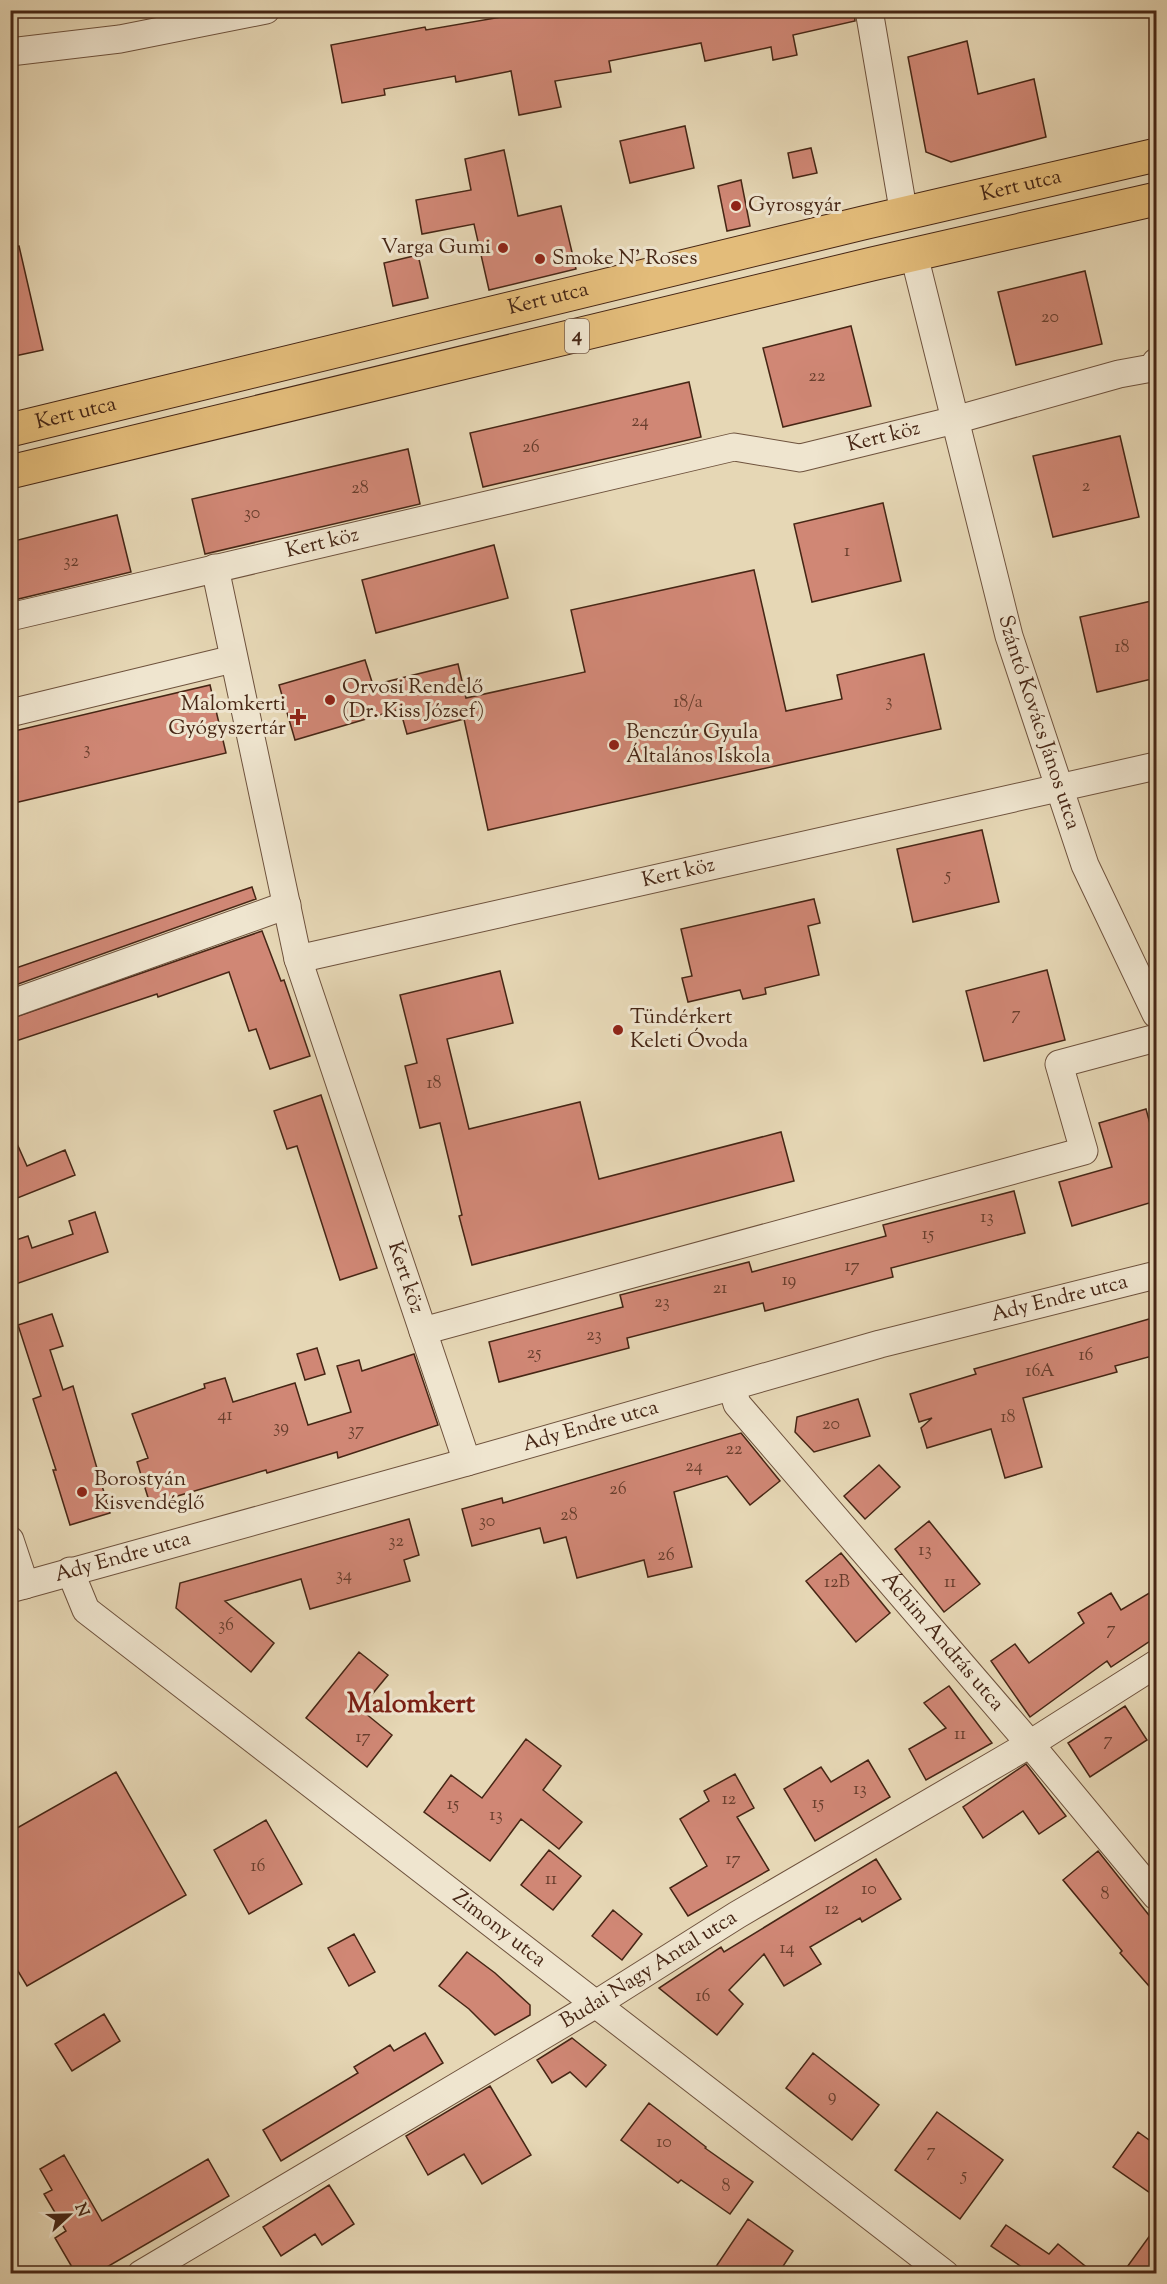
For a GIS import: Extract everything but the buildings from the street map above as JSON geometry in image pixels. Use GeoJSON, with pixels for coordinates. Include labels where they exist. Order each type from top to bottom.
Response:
{"type":"FeatureCollection","features":[{"type":"Feature","properties":{"kind":"main road","name":"Kert utca"},"geometry":{"type":"LineString","coordinates":[[10,430],[1156,155]]}},
{"type":"Feature","properties":{"kind":"main road","name":"Kert utca"},"geometry":{"type":"LineString","coordinates":[[10,472],[1156,199]]}},
{"type":"Feature","properties":{"kind":"street"},"geometry":{"type":"LineString","coordinates":[[10,52],[120,39],[266,10]]}},
{"type":"Feature","properties":{"kind":"street"},"geometry":{"type":"LineString","coordinates":[[869,10],[904,215]]}},
{"type":"Feature","properties":{"kind":"street","name":"Szántó Kovács János utca"},"geometry":{"type":"LineString","coordinates":[[914,255],[1009,636],[1085,865],[1156,1014]]}},
{"type":"Feature","properties":{"kind":"street"},"geometry":{"type":"LineString","coordinates":[[955,420],[1119,374],[1155,368]]}},
{"type":"Feature","properties":{"kind":"street","name":"Kert köz"},"geometry":{"type":"LineString","coordinates":[[10,617],[734,447],[800,458],[955,420]]}},
{"type":"Feature","properties":{"kind":"street","name":"Kert köz"},"geometry":{"type":"LineString","coordinates":[[215,568],[298,958],[467,1462]]}},
{"type":"Feature","properties":{"kind":"street"},"geometry":{"type":"LineString","coordinates":[[10,713],[233,658]]}},
{"type":"Feature","properties":{"kind":"street","name":"Kert köz"},"geometry":{"type":"LineString","coordinates":[[298,958],[1156,766]]}},
{"type":"Feature","properties":{"kind":"street"},"geometry":{"type":"LineString","coordinates":[[10,1004],[287,905]]}},
{"type":"Feature","properties":{"kind":"street"},"geometry":{"type":"LineString","coordinates":[[423,1331],[1084,1151],[1059,1064],[1156,1038]]}},
{"type":"Feature","properties":{"kind":"street","name":"Ady Endre utca"},"geometry":{"type":"LineString","coordinates":[[18,1587],[892,1341],[1156,1275]]}},
{"type":"Feature","properties":{"kind":"street","name":"Áchim András utca"},"geometry":{"type":"LineString","coordinates":[[732,1387],[737,1404],[1030,1744],[1156,1896]]}},
{"type":"Feature","properties":{"kind":"street"},"geometry":{"type":"LineString","coordinates":[[10,1540],[18,1587]]}},
{"type":"Feature","properties":{"kind":"street","name":"Zimony utca"},"geometry":{"type":"LineString","coordinates":[[70,1571],[86,1610],[945,2274]]}},
{"type":"Feature","properties":{"kind":"street","name":"Budai Nagy Antal utca"},"geometry":{"type":"LineString","coordinates":[[141,2274],[596,2004],[737,1915],[1030,1744],[1156,1664]]}},
{"type":"Feature","properties":{"kind":"place","name":"Gyrosgyár"},"geometry":{"type":"Point","coordinates":[736,206]}},
{"type":"Feature","properties":{"kind":"place","name":"Varga Gumi"},"geometry":{"type":"Point","coordinates":[503,248]}},
{"type":"Feature","properties":{"kind":"place","name":"Smoke N' Roses"},"geometry":{"type":"Point","coordinates":[540,259]}},
{"type":"Feature","properties":{"kind":"place","name":"Orvosi Rendelő (Dr. Kiss József)"},"geometry":{"type":"Point","coordinates":[330,700]}},
{"type":"Feature","properties":{"kind":"place","name":"Malomkerti Gyógyszertár"},"geometry":{"type":"Point","coordinates":[298,717]}},
{"type":"Feature","properties":{"kind":"place","name":"Benczúr Gyula Általános Iskola"},"geometry":{"type":"Point","coordinates":[614,745]}},
{"type":"Feature","properties":{"kind":"place","name":"Tündérkert Keleti Óvoda"},"geometry":{"type":"Point","coordinates":[618,1030]}},
{"type":"Feature","properties":{"kind":"place","name":"Borostyán Kisvendéglő"},"geometry":{"type":"Point","coordinates":[82,1492]}},
{"type":"Feature","properties":{"kind":"district","name":"Malomkert"},"geometry":{"type":"Point","coordinates":[411,1705]}}]}
